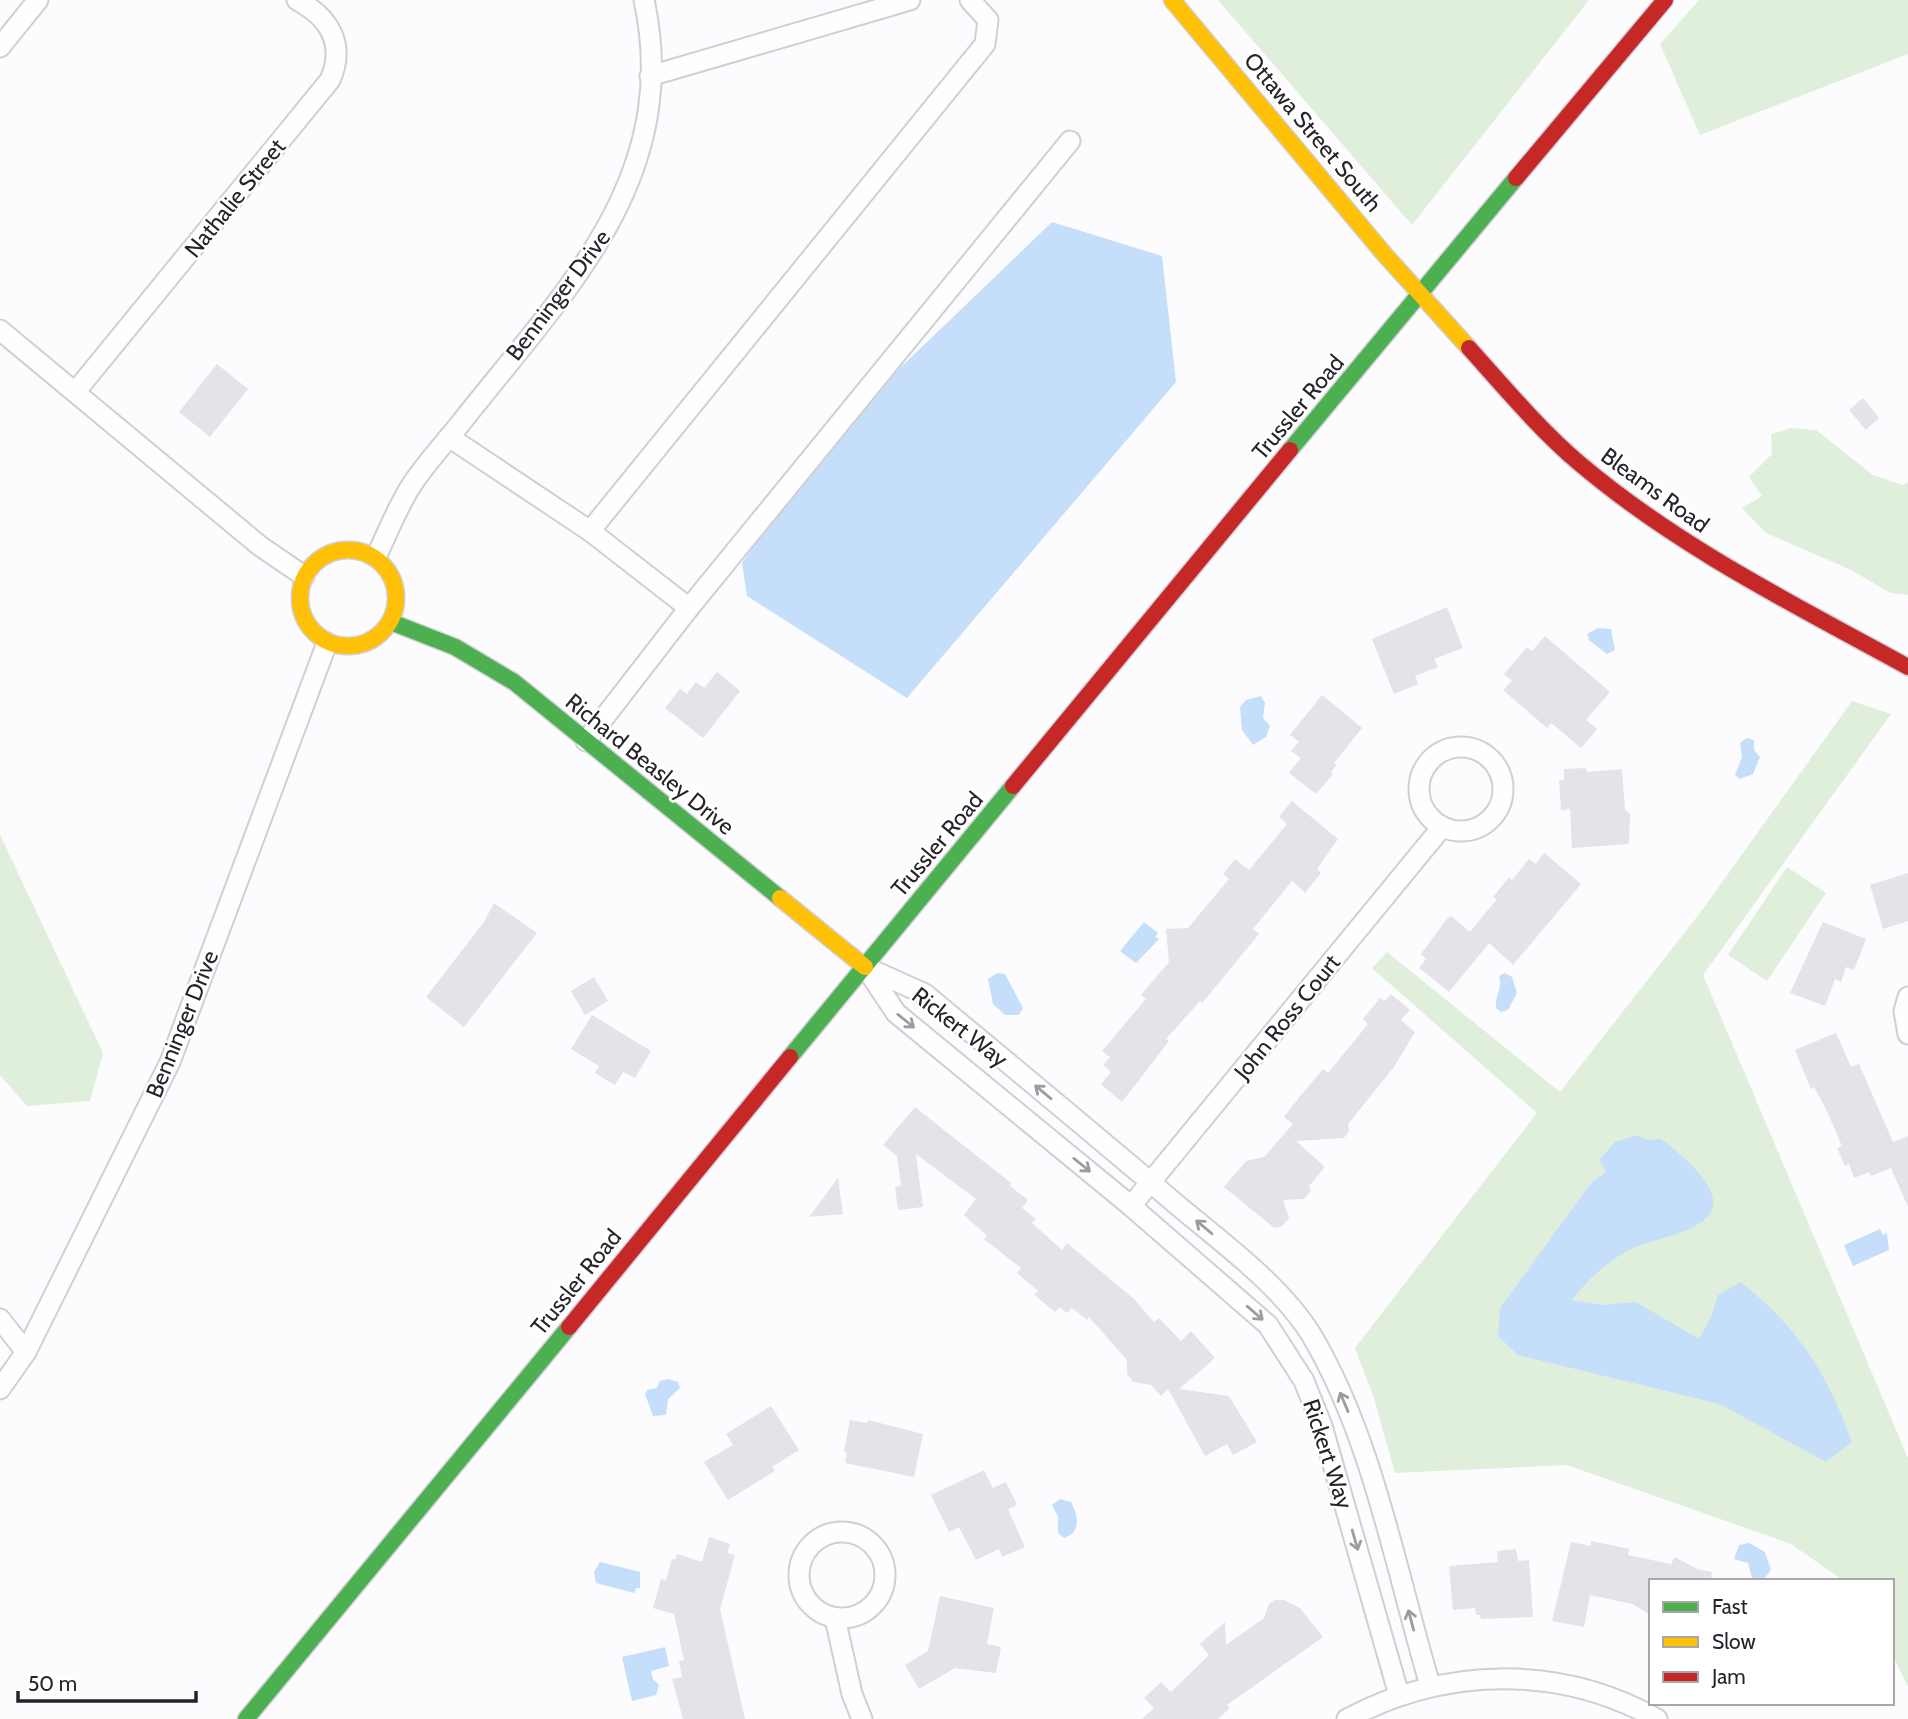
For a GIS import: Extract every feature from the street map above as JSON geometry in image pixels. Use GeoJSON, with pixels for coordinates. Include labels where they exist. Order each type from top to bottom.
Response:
{"type":"FeatureCollection","features":[{"type":"Feature","properties":{"kind":"main road","name":"Ottawa Street South"},"geometry":{"type":"LineString","coordinates":[[1172,0],[1420,292]]}},
{"type":"Feature","properties":{"kind":"main road","name":"Trussler Road"},"geometry":{"type":"LineString","coordinates":[[246,1719],[1420,292],[1665,0]]}},
{"type":"Feature","properties":{"kind":"main road","name":"Bleams Road"},"geometry":{"type":"LineString","coordinates":[[1420,292],[1544,429],[1614,491],[1721,564],[1908,667]]}},
{"type":"Feature","properties":{"kind":"main road"},"geometry":{"type":"LineString","coordinates":[[355,550],[376,557],[387,569],[396,586],[397,604],[391,622],[379,637],[362,646],[343,647],[327,643],[310,629],[302,612],[300,593],[304,576],[319,559],[337,551],[355,550]]}},
{"type":"Feature","properties":{"kind":"main road","name":"Richard Beasley Drive"},"geometry":{"type":"LineString","coordinates":[[391,622],[438,636],[478,657],[865,967]]}},
{"type":"Feature","properties":{"kind":"street"},"geometry":{"type":"LineString","coordinates":[[0,47],[38,0]]}},
{"type":"Feature","properties":{"kind":"street","name":"Nathalie Street"},"geometry":{"type":"LineString","coordinates":[[76,391],[330,80],[337,56],[332,31],[323,17],[297,0]]}},
{"type":"Feature","properties":{"kind":"street","name":"Benninger Drive"},"geometry":{"type":"LineString","coordinates":[[376,557],[411,486],[581,269],[608,228],[629,184],[641,147],[650,76],[643,0]]}},
{"type":"Feature","properties":{"kind":"street"},"geometry":{"type":"LineString","coordinates":[[650,76],[910,0]]}},
{"type":"Feature","properties":{"kind":"street"},"geometry":{"type":"LineString","coordinates":[[590,531],[985,44],[988,20],[970,0]]}},
{"type":"Feature","properties":{"kind":"street"},"geometry":{"type":"LineString","coordinates":[[586,741],[689,608],[1070,141]]}},
{"type":"Feature","properties":{"kind":"street"},"geometry":{"type":"LineString","coordinates":[[0,330],[260,546],[304,576]]}},
{"type":"Feature","properties":{"kind":"street"},"geometry":{"type":"LineString","coordinates":[[449,438],[590,531],[689,608]]}},
{"type":"Feature","properties":{"kind":"street","name":"Benninger Drive"},"geometry":{"type":"LineString","coordinates":[[0,1389],[26,1352],[170,1062],[327,643]]}},
{"type":"Feature","properties":{"kind":"street"},"geometry":{"type":"LineString","coordinates":[[1449,748],[1475,749],[1494,762],[1500,772],[1503,794],[1500,807],[1482,826],[1456,831],[1443,827],[1425,810],[1420,799],[1422,774],[1427,763],[1449,748]]}},
{"type":"Feature","properties":{"kind":"street","name":"John Ross Court"},"geometry":{"type":"LineString","coordinates":[[1131,1206],[1443,827]]}},
{"type":"Feature","properties":{"kind":"street","name":"Rickert Way"},"geometry":{"type":"LineString","coordinates":[[865,967],[925,993],[1245,1262],[1311,1334],[1350,1416],[1430,1685]]}},
{"type":"Feature","properties":{"kind":"street","name":"Rickert Way"},"geometry":{"type":"LineString","coordinates":[[865,967],[896,1013],[1131,1206],[1268,1325],[1304,1381],[1322,1426],[1399,1695]]}},
{"type":"Feature","properties":{"kind":"street"},"geometry":{"type":"LineString","coordinates":[[1908,997],[1904,1011],[1908,1034]]}},
{"type":"Feature","properties":{"kind":"street"},"geometry":{"type":"LineString","coordinates":[[0,1318],[26,1352]]}},
{"type":"Feature","properties":{"kind":"street"},"geometry":{"type":"LineString","coordinates":[[850,1532],[864,1537],[883,1560],[883,1590],[876,1602],[864,1612],[850,1618],[835,1618],[822,1614],[803,1594],[799,1567],[812,1543],[823,1535],[850,1532]]}},
{"type":"Feature","properties":{"kind":"street"},"geometry":{"type":"LineString","coordinates":[[835,1618],[852,1694],[862,1719]]}},
{"type":"Feature","properties":{"kind":"street"},"geometry":{"type":"LineString","coordinates":[[1347,1719],[1399,1695],[1430,1685],[1476,1679],[1537,1680],[1590,1690],[1657,1719]]}},
{"type":"Feature","properties":{"kind":"green space"},"geometry":{"type":"Polygon","coordinates":[[[1218,0],[1589,0],[1412,225],[1218,0]]]}},
{"type":"Feature","properties":{"kind":"green space"},"geometry":{"type":"Polygon","coordinates":[[[1699,0],[1908,0],[1908,54],[1700,135],[1660,44],[1699,0]]]}},
{"type":"Feature","properties":{"kind":"green space"},"geometry":{"type":"Polygon","coordinates":[[[1791,428],[1816,430],[1873,475],[1903,485],[1908,482],[1908,595],[1891,593],[1849,569],[1766,533],[1742,508],[1762,496],[1749,477],[1772,454],[1771,434],[1791,428]]]}},
{"type":"Feature","properties":{"kind":"green space"},"geometry":{"type":"Polygon","coordinates":[[[1852,701],[1891,714],[1703,975],[1908,1458],[1908,1687],[1894,1658],[1894,1579],[1841,1579],[1791,1544],[1567,1465],[1395,1473],[1373,1395],[1355,1348],[1537,1113],[1372,968],[1387,952],[1560,1092],[1703,909],[1852,701]]]}},
{"type":"Feature","properties":{"kind":"green space"},"geometry":{"type":"Polygon","coordinates":[[[0,835],[103,1053],[90,1101],[27,1106],[0,1075],[0,835]]]}},
{"type":"Feature","properties":{"kind":"green space"},"geometry":{"type":"Polygon","coordinates":[[[1787,867],[1826,893],[1767,981],[1728,955],[1787,867]]]}},
{"type":"Feature","properties":{"kind":"water"},"geometry":{"type":"Polygon","coordinates":[[[1052,222],[1162,256],[1176,382],[907,698],[747,596],[742,563],[828,437],[1052,222]]]}},
{"type":"Feature","properties":{"kind":"water"},"geometry":{"type":"Polygon","coordinates":[[[1598,628],[1611,629],[1615,650],[1607,654],[1589,640],[1587,634],[1598,628]]]}},
{"type":"Feature","properties":{"kind":"water"},"geometry":{"type":"Polygon","coordinates":[[[1261,696],[1265,703],[1263,718],[1270,726],[1266,737],[1253,745],[1242,730],[1240,707],[1246,700],[1261,696]]]}},
{"type":"Feature","properties":{"kind":"water"},"geometry":{"type":"Polygon","coordinates":[[[1747,738],[1754,740],[1754,750],[1760,757],[1753,774],[1740,779],[1735,775],[1742,757],[1740,743],[1747,738]]]}},
{"type":"Feature","properties":{"kind":"water"},"geometry":{"type":"Polygon","coordinates":[[[1144,922],[1158,933],[1155,937],[1159,939],[1136,963],[1120,951],[1144,922]]]}},
{"type":"Feature","properties":{"kind":"water"},"geometry":{"type":"Polygon","coordinates":[[[997,973],[1005,974],[1023,1008],[1019,1015],[1005,1015],[993,1004],[988,979],[997,973]]]}},
{"type":"Feature","properties":{"kind":"water"},"geometry":{"type":"Polygon","coordinates":[[[1505,973],[1512,977],[1517,993],[1508,1010],[1501,1012],[1496,1008],[1496,1004],[1499,976],[1505,973]]]}},
{"type":"Feature","properties":{"kind":"water"},"geometry":{"type":"Polygon","coordinates":[[[1638,1135],[1647,1140],[1661,1139],[1702,1176],[1713,1200],[1711,1211],[1695,1226],[1633,1248],[1616,1258],[1584,1285],[1572,1300],[1603,1305],[1636,1302],[1699,1339],[1711,1317],[1718,1295],[1741,1282],[1795,1335],[1832,1394],[1852,1442],[1826,1462],[1720,1404],[1518,1355],[1498,1336],[1500,1308],[1592,1182],[1606,1172],[1599,1160],[1615,1142],[1638,1135]]]}},
{"type":"Feature","properties":{"kind":"water"},"geometry":{"type":"Polygon","coordinates":[[[1880,1229],[1883,1235],[1887,1233],[1889,1250],[1853,1266],[1844,1245],[1880,1229]]]}},
{"type":"Feature","properties":{"kind":"water"},"geometry":{"type":"Polygon","coordinates":[[[668,1379],[678,1382],[680,1388],[668,1399],[666,1415],[653,1416],[645,1394],[647,1390],[657,1388],[660,1381],[668,1379]]]}},
{"type":"Feature","properties":{"kind":"water"},"geometry":{"type":"Polygon","coordinates":[[[1060,1499],[1071,1502],[1077,1518],[1074,1532],[1064,1538],[1058,1533],[1058,1517],[1052,1505],[1060,1499]]]}},
{"type":"Feature","properties":{"kind":"water"},"geometry":{"type":"Polygon","coordinates":[[[1749,1543],[1765,1552],[1771,1570],[1764,1579],[1752,1578],[1748,1563],[1734,1559],[1739,1545],[1749,1543]]]}},
{"type":"Feature","properties":{"kind":"water"},"geometry":{"type":"Polygon","coordinates":[[[600,1562],[640,1572],[640,1588],[636,1588],[634,1593],[596,1583],[594,1572],[600,1562]]]}},
{"type":"Feature","properties":{"kind":"water"},"geometry":{"type":"Polygon","coordinates":[[[665,1647],[669,1666],[651,1671],[653,1679],[659,1685],[656,1695],[632,1701],[622,1657],[665,1647]]]}},
{"type":"Feature","properties":{"kind":"building"},"geometry":{"type":"Polygon","coordinates":[[[217,364],[248,389],[210,437],[179,412],[217,364]]]}},
{"type":"Feature","properties":{"kind":"building"},"geometry":{"type":"Polygon","coordinates":[[[1863,398],[1879,418],[1866,430],[1849,410],[1863,398]]]}},
{"type":"Feature","properties":{"kind":"building"},"geometry":{"type":"Polygon","coordinates":[[[1447,607],[1463,648],[1434,659],[1438,667],[1415,676],[1418,684],[1394,694],[1372,639],[1447,607]]]}},
{"type":"Feature","properties":{"kind":"building"},"geometry":{"type":"Polygon","coordinates":[[[1545,636],[1610,692],[1586,720],[1597,729],[1581,748],[1551,723],[1547,728],[1503,690],[1512,681],[1504,674],[1527,647],[1532,651],[1545,636]]]}},
{"type":"Feature","properties":{"kind":"building"},"geometry":{"type":"Polygon","coordinates":[[[717,672],[740,691],[703,738],[665,708],[680,689],[687,694],[696,682],[704,688],[717,672]]]}},
{"type":"Feature","properties":{"kind":"building"},"geometry":{"type":"Polygon","coordinates":[[[1322,695],[1362,728],[1334,763],[1337,765],[1331,772],[1333,774],[1316,794],[1289,773],[1301,758],[1291,751],[1299,742],[1290,735],[1322,695]]]}},
{"type":"Feature","properties":{"kind":"building"},"geometry":{"type":"Polygon","coordinates":[[[1586,768],[1587,772],[1622,769],[1625,810],[1630,814],[1629,844],[1572,848],[1570,809],[1561,810],[1559,780],[1564,780],[1564,769],[1586,768]]]}},
{"type":"Feature","properties":{"kind":"building"},"geometry":{"type":"Polygon","coordinates":[[[1292,801],[1338,839],[1317,869],[1321,873],[1305,893],[1292,881],[1253,929],[1259,934],[1202,1003],[1200,1001],[1166,1039],[1169,1041],[1122,1102],[1101,1084],[1111,1072],[1103,1065],[1110,1057],[1102,1051],[1146,999],[1141,995],[1169,962],[1166,929],[1188,928],[1229,879],[1223,874],[1235,859],[1249,870],[1287,824],[1279,817],[1292,801]]]}},
{"type":"Feature","properties":{"kind":"building"},"geometry":{"type":"Polygon","coordinates":[[[1544,853],[1581,884],[1513,965],[1489,943],[1449,992],[1419,968],[1426,959],[1421,954],[1446,920],[1451,916],[1470,932],[1497,899],[1493,897],[1509,877],[1512,880],[1529,859],[1536,864],[1544,853]]]}},
{"type":"Feature","properties":{"kind":"building"},"geometry":{"type":"Polygon","coordinates":[[[1908,873],[1908,921],[1883,929],[1870,885],[1908,873]]]}},
{"type":"Feature","properties":{"kind":"building"},"geometry":{"type":"Polygon","coordinates":[[[494,903],[537,933],[464,1027],[426,997],[484,922],[494,903]]]}},
{"type":"Feature","properties":{"kind":"building"},"geometry":{"type":"Polygon","coordinates":[[[1823,922],[1866,939],[1854,970],[1846,967],[1841,982],[1835,979],[1825,1006],[1790,993],[1823,922]]]}},
{"type":"Feature","properties":{"kind":"building"},"geometry":{"type":"Polygon","coordinates":[[[594,977],[608,1001],[585,1015],[571,991],[594,977]]]}},
{"type":"Feature","properties":{"kind":"building"},"geometry":{"type":"Polygon","coordinates":[[[1391,994],[1410,1010],[1401,1020],[1415,1032],[1394,1067],[1348,1124],[1349,1131],[1344,1138],[1296,1141],[1325,1167],[1309,1186],[1311,1191],[1304,1199],[1283,1200],[1289,1218],[1282,1226],[1274,1228],[1224,1187],[1246,1161],[1264,1157],[1293,1124],[1284,1117],[1323,1069],[1328,1073],[1368,1024],[1363,1019],[1380,998],[1385,1001],[1391,994]]]}},
{"type":"Feature","properties":{"kind":"building"},"geometry":{"type":"Polygon","coordinates":[[[592,1015],[651,1051],[635,1078],[623,1072],[615,1085],[595,1073],[599,1066],[571,1049],[592,1015]]]}},
{"type":"Feature","properties":{"kind":"building"},"geometry":{"type":"Polygon","coordinates":[[[1836,1033],[1851,1067],[1859,1064],[1893,1142],[1908,1136],[1908,1207],[1891,1168],[1871,1176],[1869,1172],[1854,1178],[1849,1164],[1845,1166],[1837,1148],[1842,1146],[1826,1109],[1814,1087],[1811,1089],[1795,1050],[1836,1033]]]}},
{"type":"Feature","properties":{"kind":"building"},"geometry":{"type":"Polygon","coordinates":[[[915,1107],[1011,1183],[1010,1186],[1028,1200],[1022,1208],[1036,1219],[1032,1223],[1062,1250],[1067,1243],[1134,1299],[1154,1322],[1159,1318],[1181,1341],[1191,1331],[1215,1358],[1179,1389],[1229,1396],[1257,1442],[1233,1455],[1227,1444],[1205,1456],[1168,1389],[1161,1396],[1151,1385],[1133,1382],[1127,1374],[1127,1360],[1089,1317],[1087,1320],[1072,1308],[1067,1313],[1060,1307],[1055,1312],[1034,1295],[1038,1291],[1017,1273],[1021,1268],[984,1239],[987,1236],[964,1215],[976,1199],[916,1154],[923,1207],[898,1210],[895,1187],[901,1186],[897,1156],[883,1145],[915,1107]]]}},
{"type":"Feature","properties":{"kind":"building"},"geometry":{"type":"Polygon","coordinates":[[[838,1178],[843,1214],[809,1217],[838,1178]]]}},
{"type":"Feature","properties":{"kind":"building"},"geometry":{"type":"Polygon","coordinates":[[[771,1406],[799,1450],[772,1467],[775,1471],[728,1500],[704,1462],[733,1445],[726,1434],[771,1406]]]}},
{"type":"Feature","properties":{"kind":"building"},"geometry":{"type":"Polygon","coordinates":[[[850,1420],[867,1423],[868,1420],[923,1434],[914,1477],[845,1463],[847,1453],[844,1452],[850,1420]]]}},
{"type":"Feature","properties":{"kind":"building"},"geometry":{"type":"Polygon","coordinates":[[[984,1470],[993,1488],[1006,1482],[1017,1505],[1008,1509],[1025,1547],[1002,1557],[999,1549],[976,1560],[959,1527],[949,1532],[931,1495],[984,1470]]]}},
{"type":"Feature","properties":{"kind":"building"},"geometry":{"type":"Polygon","coordinates":[[[709,1537],[730,1544],[727,1553],[735,1555],[720,1609],[745,1719],[683,1719],[672,1679],[682,1677],[679,1661],[684,1660],[674,1614],[653,1608],[661,1579],[666,1580],[672,1559],[675,1560],[677,1554],[702,1562],[709,1537]]]}},
{"type":"Feature","properties":{"kind":"building"},"geometry":{"type":"Polygon","coordinates":[[[1591,1541],[1629,1549],[1628,1555],[1671,1564],[1675,1557],[1697,1569],[1712,1572],[1711,1577],[1714,1579],[1649,1579],[1649,1614],[1632,1604],[1590,1595],[1584,1627],[1552,1621],[1571,1542],[1590,1546],[1591,1541]]]}},
{"type":"Feature","properties":{"kind":"building"},"geometry":{"type":"Polygon","coordinates":[[[1516,1549],[1518,1561],[1529,1560],[1533,1617],[1481,1619],[1480,1615],[1476,1615],[1475,1608],[1453,1610],[1449,1566],[1498,1562],[1497,1551],[1516,1549]]]}},
{"type":"Feature","properties":{"kind":"building"},"geometry":{"type":"Polygon","coordinates":[[[940,1596],[994,1608],[987,1644],[1001,1647],[996,1673],[955,1668],[919,1689],[905,1665],[928,1651],[940,1596]]]}},
{"type":"Feature","properties":{"kind":"building"},"geometry":{"type":"Polygon","coordinates":[[[1275,1600],[1284,1600],[1300,1608],[1323,1637],[1227,1705],[1230,1708],[1218,1719],[1142,1719],[1154,1708],[1144,1698],[1161,1682],[1171,1692],[1209,1655],[1200,1644],[1225,1622],[1226,1645],[1264,1618],[1269,1604],[1275,1600]]]}},
{"type":"Feature","properties":{"kind":"traffic: fast"},"geometry":{"type":"LineString","coordinates":[[1290,450],[1516,178]]}},
{"type":"Feature","properties":{"kind":"traffic: fast"},"geometry":{"type":"LineString","coordinates":[[391,622],[455,647],[514,682],[780,898]]}},
{"type":"Feature","properties":{"kind":"traffic: fast"},"geometry":{"type":"LineString","coordinates":[[790,1057],[1013,786]]}},
{"type":"Feature","properties":{"kind":"traffic: fast"},"geometry":{"type":"LineString","coordinates":[[246,1719],[569,1327]]}},
{"type":"Feature","properties":{"kind":"traffic: slow"},"geometry":{"type":"LineString","coordinates":[[1172,0],[1385,255],[1469,348]]}},
{"type":"Feature","properties":{"kind":"traffic: slow"},"geometry":{"type":"LineString","coordinates":[[348,550],[367,553],[382,564],[393,579],[396,598],[393,617],[382,632],[367,643],[348,646],[329,643],[314,632],[303,617],[300,598],[303,579],[314,564],[329,553],[348,550]]}},
{"type":"Feature","properties":{"kind":"traffic: slow"},"geometry":{"type":"LineString","coordinates":[[780,898],[865,967]]}},
{"type":"Feature","properties":{"kind":"traffic: jam"},"geometry":{"type":"LineString","coordinates":[[1516,178],[1665,0]]}},
{"type":"Feature","properties":{"kind":"traffic: jam"},"geometry":{"type":"LineString","coordinates":[[1469,348],[1522,407],[1579,463],[1656,522],[1738,573],[1908,667]]}},
{"type":"Feature","properties":{"kind":"traffic: jam"},"geometry":{"type":"LineString","coordinates":[[1013,786],[1290,450]]}},
{"type":"Feature","properties":{"kind":"traffic: jam"},"geometry":{"type":"LineString","coordinates":[[569,1327],[790,1057]]}}]}
